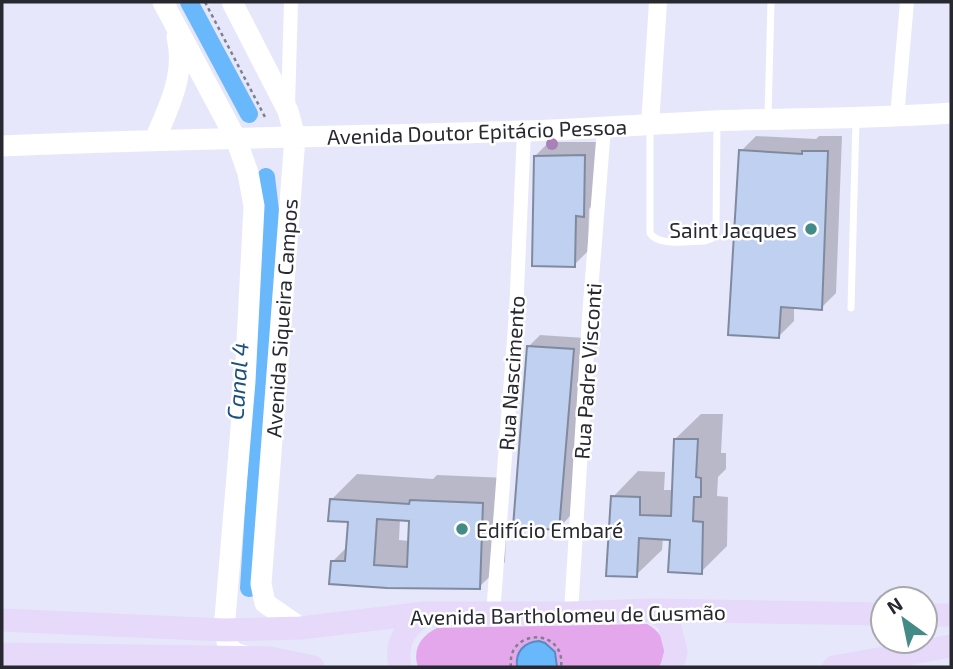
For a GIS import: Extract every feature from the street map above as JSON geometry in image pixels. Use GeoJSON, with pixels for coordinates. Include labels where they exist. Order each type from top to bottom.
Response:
{"type":"FeatureCollection","features":[{"type":"Feature","properties":{"kind":"main road","name":"Avenida Siqueira Campos"},"geometry":{"type":"LineString","coordinates":[[232,2],[288,111],[295,136],[261,584],[265,603],[301,628]]}},
{"type":"Feature","properties":{"kind":"main road","name":"Avenida Siqueira Campos"},"geometry":{"type":"LineString","coordinates":[[168,10],[236,139],[248,173],[254,206],[245,381],[224,629]]}},
{"type":"Feature","properties":{"kind":"main road"},"geometry":{"type":"LineString","coordinates":[[155,139],[168,110],[178,72],[180,48],[168,10]]}},
{"type":"Feature","properties":{"kind":"main road","name":"Avenida Doutor Epitácio Pessoa"},"geometry":{"type":"LineString","coordinates":[[2,146],[155,139],[524,131],[951,113]]}},
{"type":"Feature","properties":{"kind":"main road"},"geometry":{"type":"LineString","coordinates":[[651,611],[668,620],[676,651],[672,667]]}},
{"type":"Feature","properties":{"kind":"main road","name":"Avenida Bartholomeu de Gusmão"},"geometry":{"type":"LineString","coordinates":[[2,620],[224,629],[301,628],[425,613],[651,611],[869,614]]}},
{"type":"Feature","properties":{"kind":"main road"},"geometry":{"type":"LineString","coordinates":[[400,667],[398,655],[402,635],[411,623],[425,613]]}},
{"type":"Feature","properties":{"kind":"main road"},"geometry":{"type":"LineString","coordinates":[[224,629],[229,649],[234,654],[252,658]]}},
{"type":"Feature","properties":{"kind":"main road"},"geometry":{"type":"LineString","coordinates":[[834,667],[951,646]]}},
{"type":"Feature","properties":{"kind":"main road"},"geometry":{"type":"LineString","coordinates":[[2,654],[176,662],[280,659],[306,666]]}},
{"type":"Feature","properties":{"kind":"street"},"geometry":{"type":"LineString","coordinates":[[288,111],[291,2]]}},
{"type":"Feature","properties":{"kind":"street"},"geometry":{"type":"LineString","coordinates":[[650,125],[657,2]]}},
{"type":"Feature","properties":{"kind":"street"},"geometry":{"type":"LineString","coordinates":[[897,117],[907,2]]}},
{"type":"Feature","properties":{"kind":"street","name":"Rua Padre Visconti"},"geometry":{"type":"LineString","coordinates":[[571,613],[589,317],[604,128]]}},
{"type":"Feature","properties":{"kind":"street","name":"Rua Nascimento"},"geometry":{"type":"LineString","coordinates":[[493,614],[516,313],[524,131]]}},
{"type":"Feature","properties":{"kind":"lane"},"geometry":{"type":"LineString","coordinates":[[768,121],[771,2]]}},
{"type":"Feature","properties":{"kind":"lane"},"geometry":{"type":"LineString","coordinates":[[851,308],[856,117]]}},
{"type":"Feature","properties":{"kind":"lane"},"geometry":{"type":"LineString","coordinates":[[650,125],[650,233],[657,240],[705,241],[711,239],[716,232],[717,121]]}},
{"type":"Feature","properties":{"kind":"path"},"geometry":{"type":"LineString","coordinates":[[205,2],[267,122]]}},
{"type":"Feature","properties":{"kind":"path"},"geometry":{"type":"LineString","coordinates":[[511,667],[512,654],[516,647],[528,638],[535,637],[544,638],[557,647],[561,667]]}},
{"type":"Feature","properties":{"kind":"shaded area"},"geometry":{"type":"Polygon","coordinates":[[[647,624],[658,633],[664,643],[664,655],[659,667],[418,667],[416,660],[419,644],[437,628],[647,624]]]}},
{"type":"Feature","properties":{"kind":"water"},"geometry":{"type":"Polygon","coordinates":[[[539,641],[555,652],[557,667],[517,667],[517,657],[522,649],[529,643],[539,641]]]}},
{"type":"Feature","properties":{"kind":"building"},"geometry":{"type":"Polygon","coordinates":[[[739,150],[802,154],[802,151],[828,151],[822,310],[781,307],[779,338],[728,335],[739,150]]]}},
{"type":"Feature","properties":{"kind":"building"},"geometry":{"type":"Polygon","coordinates":[[[585,155],[584,217],[576,216],[575,267],[532,266],[534,156],[585,155]]]}},
{"type":"Feature","properties":{"kind":"building"},"geometry":{"type":"Polygon","coordinates":[[[527,346],[574,349],[559,530],[513,527],[527,346]]]}},
{"type":"Feature","properties":{"kind":"building"},"geometry":{"type":"Polygon","coordinates":[[[674,439],[698,439],[696,477],[701,478],[701,497],[694,497],[693,521],[703,522],[702,574],[668,572],[670,540],[639,538],[637,577],[606,576],[611,496],[640,497],[640,515],[671,516],[674,439]]]}},
{"type":"Feature","properties":{"kind":"building"},"geometry":{"type":"Polygon","coordinates":[[[330,499],[409,504],[410,500],[483,503],[480,589],[329,584],[331,561],[345,561],[348,522],[328,521],[330,499]],[[377,519],[374,565],[407,567],[409,521],[377,519]]]}},
{"type":"Feature","properties":{"kind":"waterway","name":"Canal 4"},"geometry":{"type":"LineString","coordinates":[[189,2],[249,114]]}},
{"type":"Feature","properties":{"kind":"waterway","name":"Canal 4"},"geometry":{"type":"LineString","coordinates":[[249,588],[272,227],[266,177]]}},
{"type":"Feature","properties":{"kind":"place","name":"Saint Jacques"},"geometry":{"type":"Point","coordinates":[811,229]}},
{"type":"Feature","properties":{"kind":"place","name":"Edifício Embaré"},"geometry":{"type":"Point","coordinates":[462,529]}}]}
